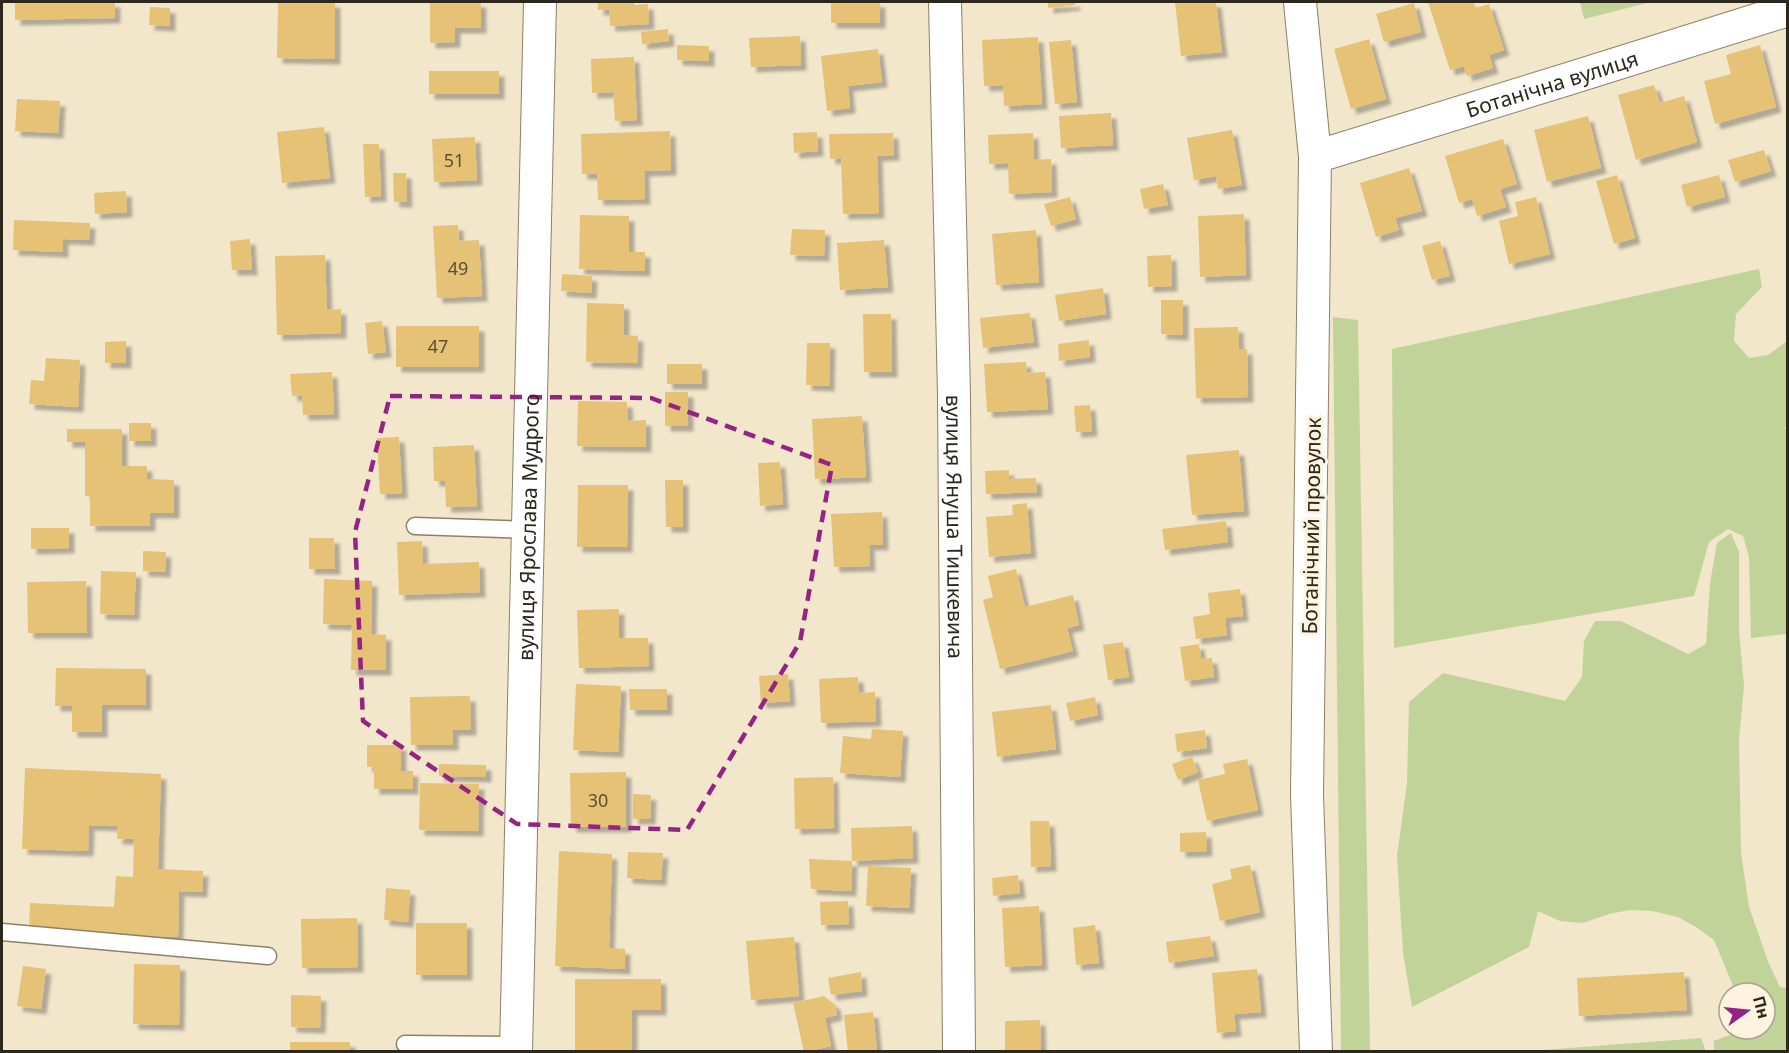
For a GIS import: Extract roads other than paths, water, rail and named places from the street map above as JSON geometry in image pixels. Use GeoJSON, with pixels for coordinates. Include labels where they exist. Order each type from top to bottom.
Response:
{"type":"FeatureCollection","features":[{"type":"Feature","properties":{"kind":"street","name":"вулиця Ярослава Мудрого"},"geometry":{"type":"LineString","coordinates":[[516,1048],[540,2]]}},
{"type":"Feature","properties":{"kind":"street","name":"вулиця Януша Тишкевича"},"geometry":{"type":"LineString","coordinates":[[945,2],[954,383],[959,1052]]}},
{"type":"Feature","properties":{"kind":"street","name":"Ботанічний провулок"},"geometry":{"type":"LineString","coordinates":[[1300,2],[1315,157],[1307,795],[1316,1052]]}},
{"type":"Feature","properties":{"kind":"street","name":"Ботанічна вулиця"},"geometry":{"type":"LineString","coordinates":[[1315,157],[1788,10]]}},
{"type":"Feature","properties":{"kind":"lane"},"geometry":{"type":"LineString","coordinates":[[414,526],[528,530]]}},
{"type":"Feature","properties":{"kind":"lane"},"geometry":{"type":"LineString","coordinates":[[2,932],[268,956]]}},
{"type":"Feature","properties":{"kind":"lane"},"geometry":{"type":"LineString","coordinates":[[405,1044],[516,1048]]}}]}
